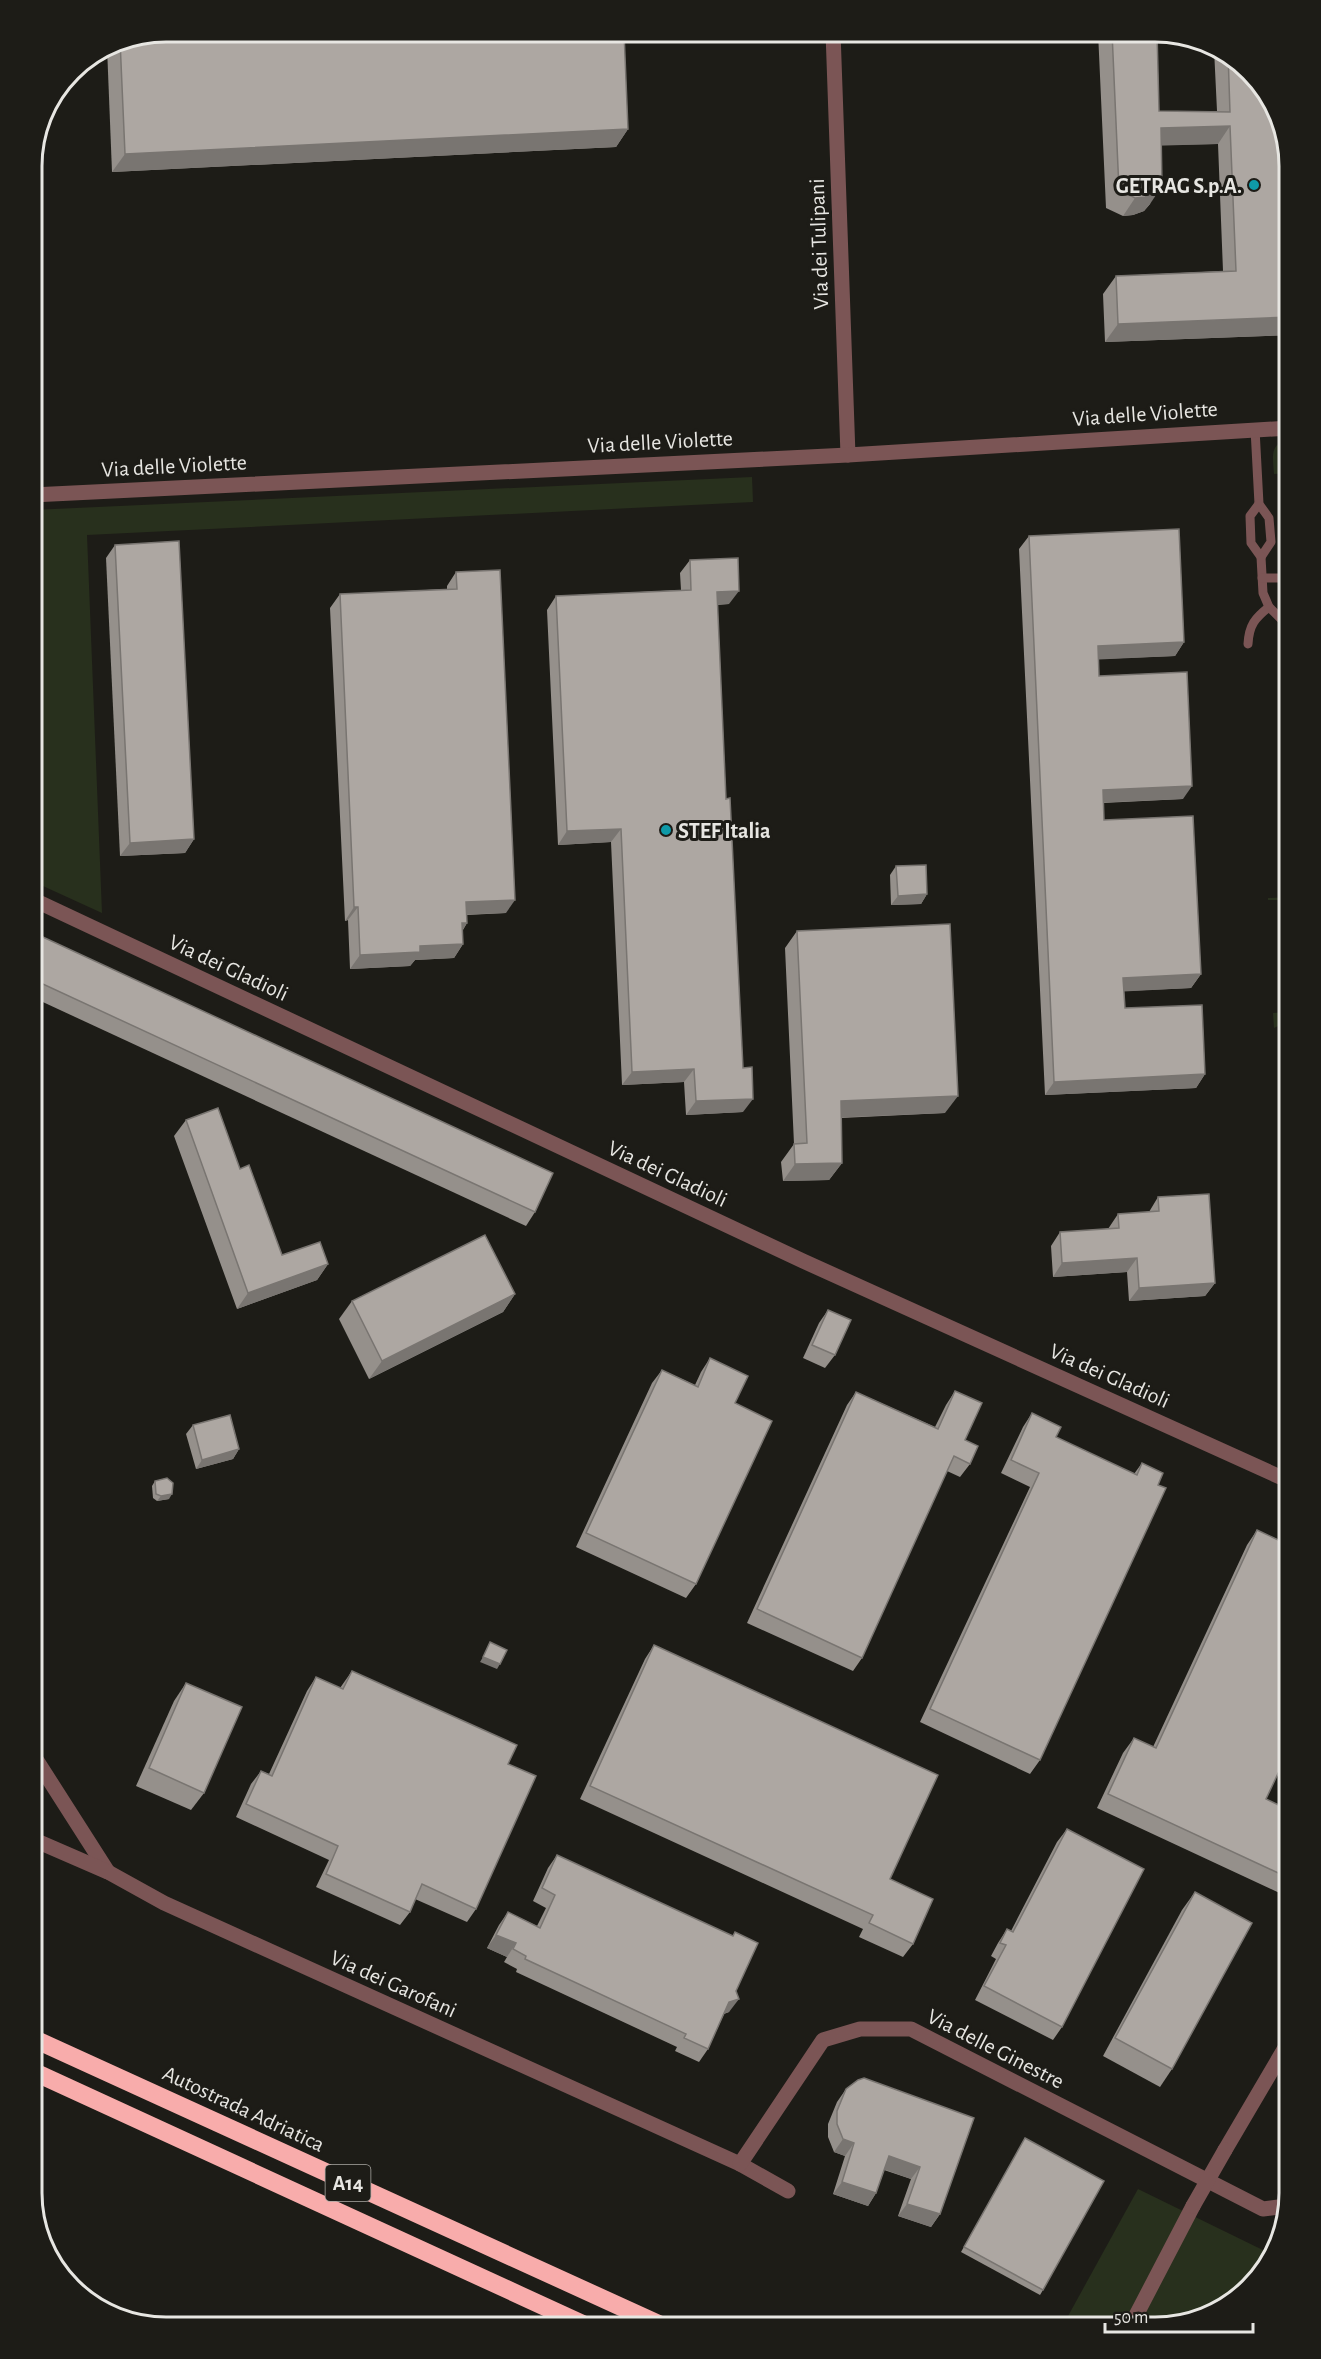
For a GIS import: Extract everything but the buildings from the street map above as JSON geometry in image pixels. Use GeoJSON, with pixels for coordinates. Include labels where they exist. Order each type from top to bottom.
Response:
{"type":"FeatureCollection","features":[{"type":"Feature","properties":{"kind":"highway","name":"Autostrada Adriatica"},"geometry":{"type":"LineString","coordinates":[[42,2043],[643,2317]]}},
{"type":"Feature","properties":{"kind":"highway","name":"A14"},"geometry":{"type":"LineString","coordinates":[[42,2076],[567,2317]]}},
{"type":"Feature","properties":{"kind":"street","name":"Via dei Tulipani"},"geometry":{"type":"LineString","coordinates":[[833,42],[848,455]]}},
{"type":"Feature","properties":{"kind":"street","name":"Via delle Violette"},"geometry":{"type":"LineString","coordinates":[[42,495],[848,455],[1279,428]]}},
{"type":"Feature","properties":{"kind":"street","name":"Via dei Gladioli"},"geometry":{"type":"LineString","coordinates":[[42,904],[803,1261],[1279,1476]]}},
{"type":"Feature","properties":{"kind":"street"},"geometry":{"type":"LineString","coordinates":[[42,1769],[108,1872]]}},
{"type":"Feature","properties":{"kind":"street","name":"Via dei Garofani"},"geometry":{"type":"LineString","coordinates":[[42,1843],[108,1872],[164,1903],[740,2164],[788,2191]]}},
{"type":"Feature","properties":{"kind":"street","name":"Via delle Ginestre"},"geometry":{"type":"LineString","coordinates":[[740,2164],[823,2040],[860,2028],[911,2030],[1263,2209],[1278,2207]]}},
{"type":"Feature","properties":{"kind":"street"},"geometry":{"type":"LineString","coordinates":[[1136,2317],[1193,2206],[1279,2059]]}},
{"type":"Feature","properties":{"kind":"lane"},"geometry":{"type":"LineString","coordinates":[[1255,429],[1258,504],[1269,518],[1270,542],[1261,557]]}},
{"type":"Feature","properties":{"kind":"lane"},"geometry":{"type":"LineString","coordinates":[[1258,504],[1250,516],[1251,543],[1261,557],[1263,593],[1269,607],[1279,617]]}},
{"type":"Feature","properties":{"kind":"lane"},"geometry":{"type":"LineString","coordinates":[[1262,579],[1279,578]]}},
{"type":"Feature","properties":{"kind":"lane"},"geometry":{"type":"LineString","coordinates":[[1248,644],[1249,629],[1255,618],[1269,607]]}},
{"type":"Feature","properties":{"kind":"green space"},"geometry":{"type":"Polygon","coordinates":[[[1278,444],[1279,474],[1274,474],[1273,457],[1278,444]]]}},
{"type":"Feature","properties":{"kind":"green space"},"geometry":{"type":"Polygon","coordinates":[[[752,477],[753,502],[87,535],[102,913],[42,886],[42,510],[752,477]]]}},
{"type":"Feature","properties":{"kind":"green space"},"geometry":{"type":"Polygon","coordinates":[[[1279,897],[1279,900],[1268,900],[1268,898],[1279,897]]]}},
{"type":"Feature","properties":{"kind":"green space"},"geometry":{"type":"Polygon","coordinates":[[[1273,1013],[1279,1013],[1279,1026],[1274,1028],[1273,1013]]]}},
{"type":"Feature","properties":{"kind":"green space"},"geometry":{"type":"Polygon","coordinates":[[[1138,2189],[1264,2251],[1253,2269],[1237,2286],[1210,2304],[1195,2310],[1179,2315],[1155,2317],[1068,2317],[1138,2189]]]}},
{"type":"Feature","properties":{"kind":"place","name":"GETRAG S.p.A."},"geometry":{"type":"Point","coordinates":[1254,185]}},
{"type":"Feature","properties":{"kind":"place","name":"STEF Italia"},"geometry":{"type":"Point","coordinates":[666,830]}}]}
